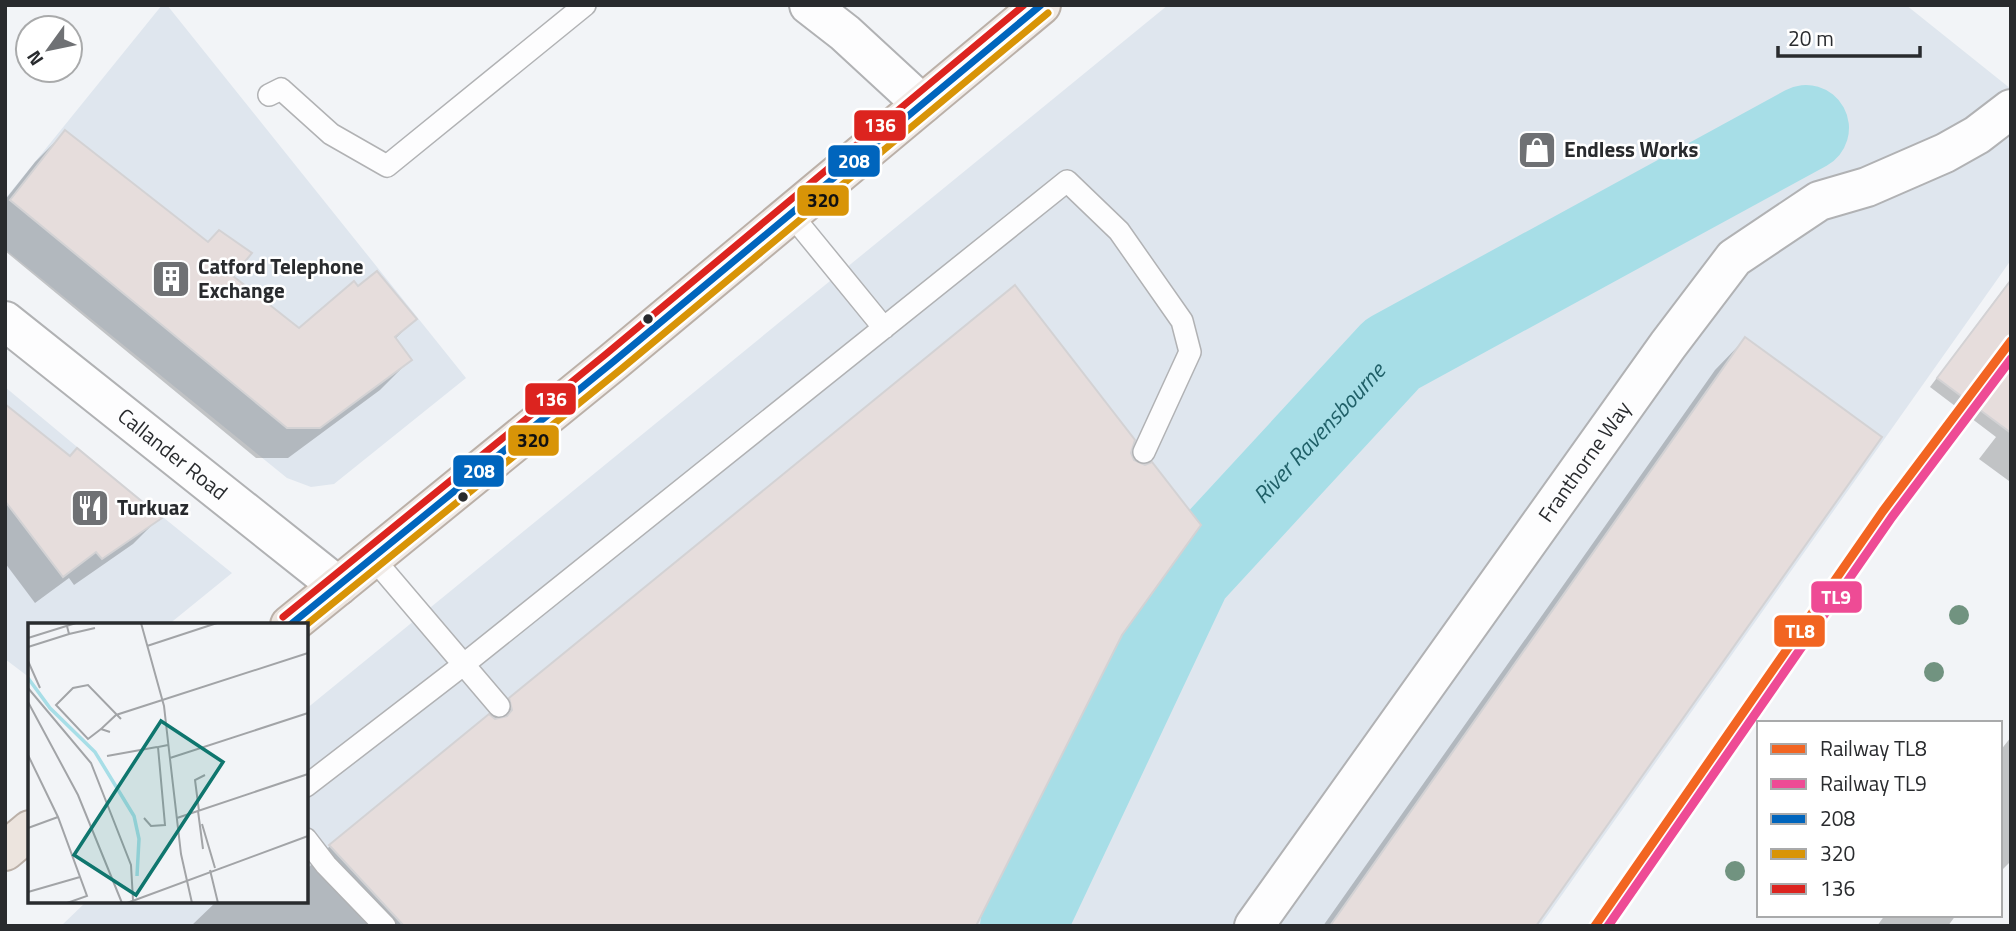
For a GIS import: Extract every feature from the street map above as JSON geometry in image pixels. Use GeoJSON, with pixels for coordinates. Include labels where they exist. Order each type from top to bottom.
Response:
{"type":"FeatureCollection","features":[{"type":"Feature","properties":{"kind":"highway"},"geometry":{"type":"LineString","coordinates":[[292,623],[338,586]]}},
{"type":"Feature","properties":{"kind":"highway"},"geometry":{"type":"LineString","coordinates":[[5,851],[28,832]]}},
{"type":"Feature","properties":{"kind":"main road"},"geometry":{"type":"LineString","coordinates":[[338,586],[1041,5]]}},
{"type":"Feature","properties":{"kind":"street"},"geometry":{"type":"LineString","coordinates":[[809,5],[845,33],[922,104]]}},
{"type":"Feature","properties":{"kind":"street","name":"Franthorne Way"},"geometry":{"type":"LineString","coordinates":[[1254,926],[1652,367],[1734,258],[1819,201],[1867,187],[1945,153],[1977,135],[2011,109]]}},
{"type":"Feature","properties":{"kind":"street","name":"Callander Road"},"geometry":{"type":"LineString","coordinates":[[5,321],[338,586]]}},
{"type":"Feature","properties":{"kind":"lane"},"geometry":{"type":"LineString","coordinates":[[269,95],[281,89],[331,134],[387,166],[585,5]]}},
{"type":"Feature","properties":{"kind":"lane"},"geometry":{"type":"LineString","coordinates":[[308,784],[463,665],[1067,181],[1119,231],[1182,321],[1190,352],[1144,452]]}},
{"type":"Feature","properties":{"kind":"lane"},"geometry":{"type":"LineString","coordinates":[[790,213],[884,328]]}},
{"type":"Feature","properties":{"kind":"lane"},"geometry":{"type":"LineString","coordinates":[[373,558],[499,706]]}},
{"type":"Feature","properties":{"kind":"lane"},"geometry":{"type":"LineString","coordinates":[[308,842],[326,865],[386,926]]}},
{"type":"Feature","properties":{"kind":"shaded area"},"geometry":{"type":"Polygon","coordinates":[[[162,5],[167,5],[466,378],[334,484],[311,487],[287,478],[5,249],[5,199],[162,5]]]}},
{"type":"Feature","properties":{"kind":"shaded area"},"geometry":{"type":"Polygon","coordinates":[[[1168,5],[1906,5],[2011,89],[2011,260],[1540,926],[61,926],[85,903],[308,903],[308,707],[1168,5]]]}},
{"type":"Feature","properties":{"kind":"shaded area"},"geometry":{"type":"Polygon","coordinates":[[[5,387],[232,573],[170,623],[28,623],[28,676],[5,659],[5,387]]]}},
{"type":"Feature","properties":{"kind":"building","name":"Catford Telephone Exchange"},"geometry":{"type":"Polygon","coordinates":[[[65,130],[208,242],[219,230],[252,253],[233,276],[299,328],[354,281],[358,286],[377,271],[417,319],[395,337],[412,360],[320,428],[287,428],[10,200],[65,130]]]}},
{"type":"Feature","properties":{"kind":"building"},"geometry":{"type":"Polygon","coordinates":[[[2011,280],[2011,433],[1937,378],[2011,280]]]}},
{"type":"Feature","properties":{"kind":"building"},"geometry":{"type":"Polygon","coordinates":[[[1015,285],[1135,440],[1131,453],[1134,460],[1145,465],[1152,462],[1201,525],[1122,635],[976,926],[404,926],[329,845],[489,714],[495,719],[507,716],[512,710],[509,698],[1015,285]]]}},
{"type":"Feature","properties":{"kind":"building"},"geometry":{"type":"Polygon","coordinates":[[[1745,337],[1882,437],[1536,926],[1330,926],[1745,337]]]}},
{"type":"Feature","properties":{"kind":"building","name":"Turkuaz"},"geometry":{"type":"Polygon","coordinates":[[[5,404],[70,456],[77,448],[162,518],[102,559],[96,552],[63,577],[5,501],[5,404]]]}},
{"type":"Feature","properties":{"kind":"waterway","name":"River Ravensbourne"},"geometry":{"type":"LineString","coordinates":[[1023,926],[1189,574],[1392,354],[1806,128]]}},
{"type":"Feature","properties":{"kind":"rail line","name":"TL8"},"geometry":{"type":"LineString","coordinates":[[1595,926],[1883,511],[2011,341]]}},
{"type":"Feature","properties":{"kind":"rail line","name":"TL9"},"geometry":{"type":"LineString","coordinates":[[1608,926],[1892,517],[2011,359]]}},
{"type":"Feature","properties":{"kind":"transit line","name":"136"},"geometry":{"type":"LineString","coordinates":[[283,617],[606,354],[1024,5]]}},
{"type":"Feature","properties":{"kind":"transit line","name":"208"},"geometry":{"type":"LineString","coordinates":[[292,623],[613,362],[1041,5]]}},
{"type":"Feature","properties":{"kind":"transit line","name":"320"},"geometry":{"type":"LineString","coordinates":[[308,623],[620,370],[1048,13]]}},
{"type":"Feature","properties":{"kind":"place","name":"Endless Works"},"geometry":{"type":"Point","coordinates":[1537,150]}},
{"type":"Feature","properties":{"kind":"place","name":"Catford Telephone Exchange"},"geometry":{"type":"Point","coordinates":[171,279]}},
{"type":"Feature","properties":{"kind":"place","name":"Turkuaz"},"geometry":{"type":"Point","coordinates":[90,508]}}]}
